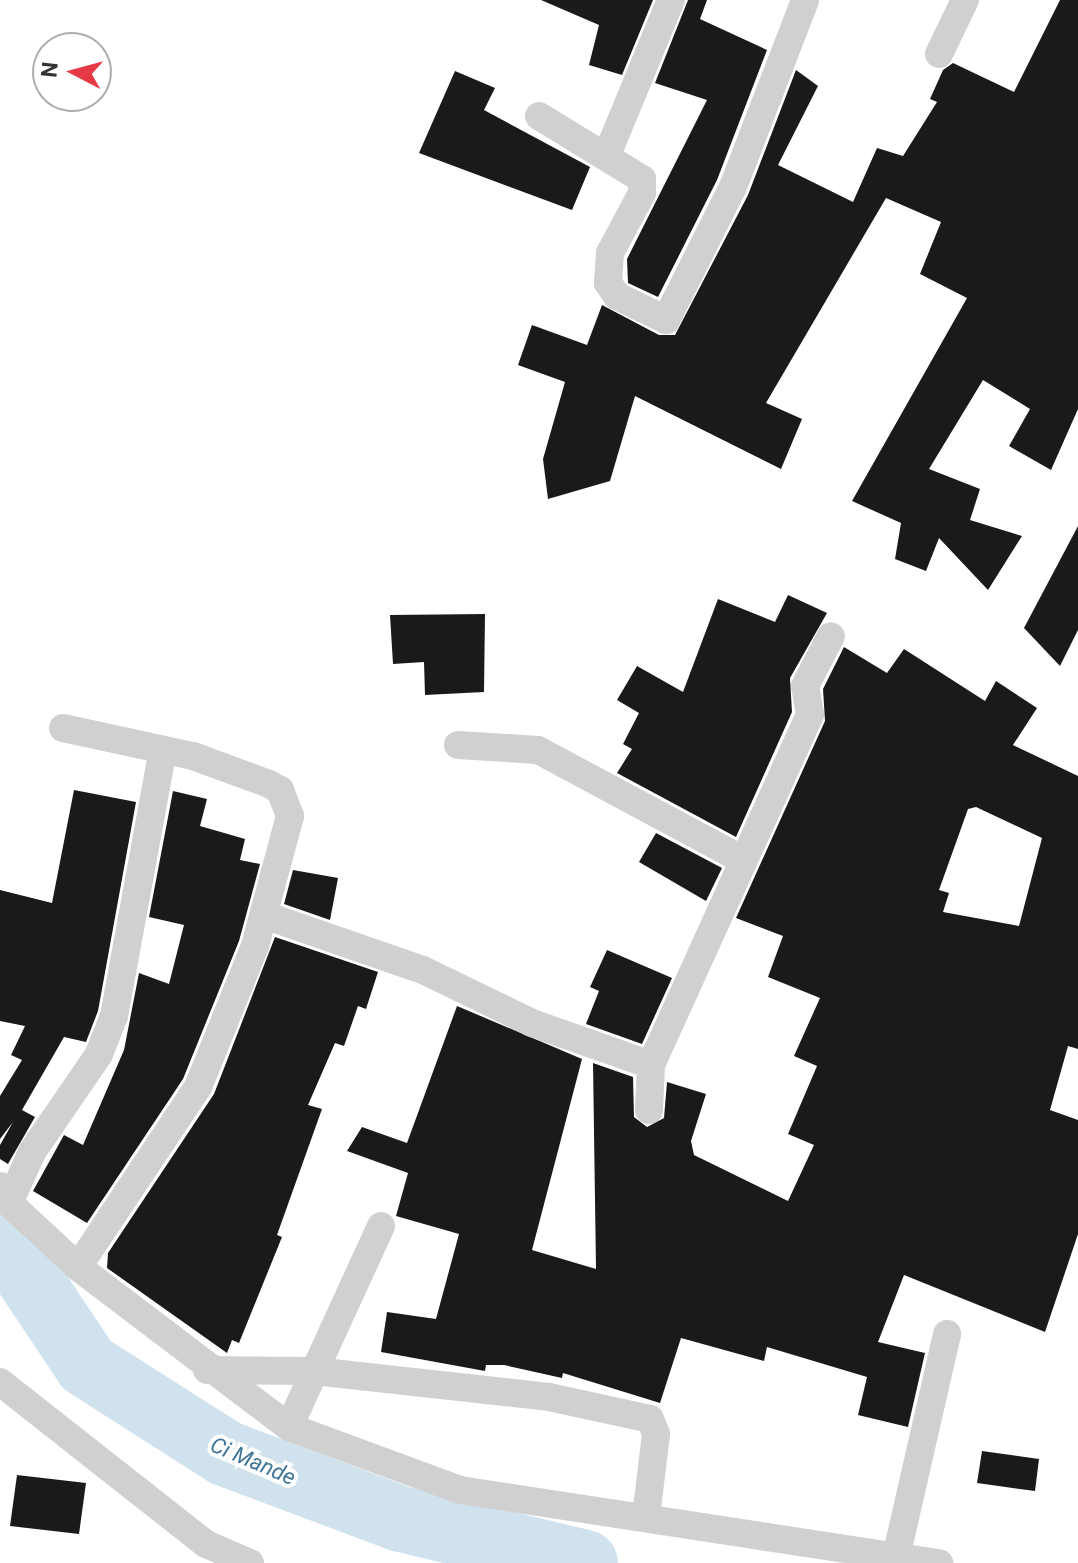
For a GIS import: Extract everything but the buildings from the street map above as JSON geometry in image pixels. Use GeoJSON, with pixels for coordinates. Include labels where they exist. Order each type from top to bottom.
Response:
{"type":"FeatureCollection","features":[{"type":"Feature","properties":{"kind":"street"},"geometry":{"type":"LineString","coordinates":[[607,155],[671,0]]}},
{"type":"Feature","properties":{"kind":"street"},"geometry":{"type":"LineString","coordinates":[[539,116],[642,179],[642,193],[610,253],[608,283],[617,296],[666,320],[733,187],[805,0]]}},
{"type":"Feature","properties":{"kind":"street"},"geometry":{"type":"LineString","coordinates":[[939,54],[965,0]]}},
{"type":"Feature","properties":{"kind":"street"},"geometry":{"type":"LineString","coordinates":[[649,1110],[651,1065],[810,714],[805,686],[831,636]]}},
{"type":"Feature","properties":{"kind":"street"},"geometry":{"type":"LineString","coordinates":[[63,728],[163,750],[280,790],[290,816],[264,915],[198,1087],[78,1267]]}},
{"type":"Feature","properties":{"kind":"street"},"geometry":{"type":"LineString","coordinates":[[458,745],[538,750],[743,860]]}},
{"type":"Feature","properties":{"kind":"street"},"geometry":{"type":"LineString","coordinates":[[163,750],[114,1016],[99,1054],[4,1195],[78,1267],[207,1370],[289,1427],[460,1490],[939,1563]]}},
{"type":"Feature","properties":{"kind":"street"},"geometry":{"type":"LineString","coordinates":[[264,915],[409,965],[532,1023],[651,1065]]}},
{"type":"Feature","properties":{"kind":"street"},"geometry":{"type":"LineString","coordinates":[[289,1427],[381,1226]]}},
{"type":"Feature","properties":{"kind":"street"},"geometry":{"type":"LineString","coordinates":[[896,1557],[947,1334]]}},
{"type":"Feature","properties":{"kind":"street"},"geometry":{"type":"LineString","coordinates":[[207,1370],[314,1371],[549,1397],[650,1419],[656,1434],[646,1517]]}},
{"type":"Feature","properties":{"kind":"street"},"geometry":{"type":"LineString","coordinates":[[0,1382],[206,1544],[250,1563]]}},
{"type":"Feature","properties":{"kind":"waterway","name":"Ci Mande"},"geometry":{"type":"LineString","coordinates":[[0,1235],[87,1365],[225,1453],[401,1519],[585,1563]]}}]}
